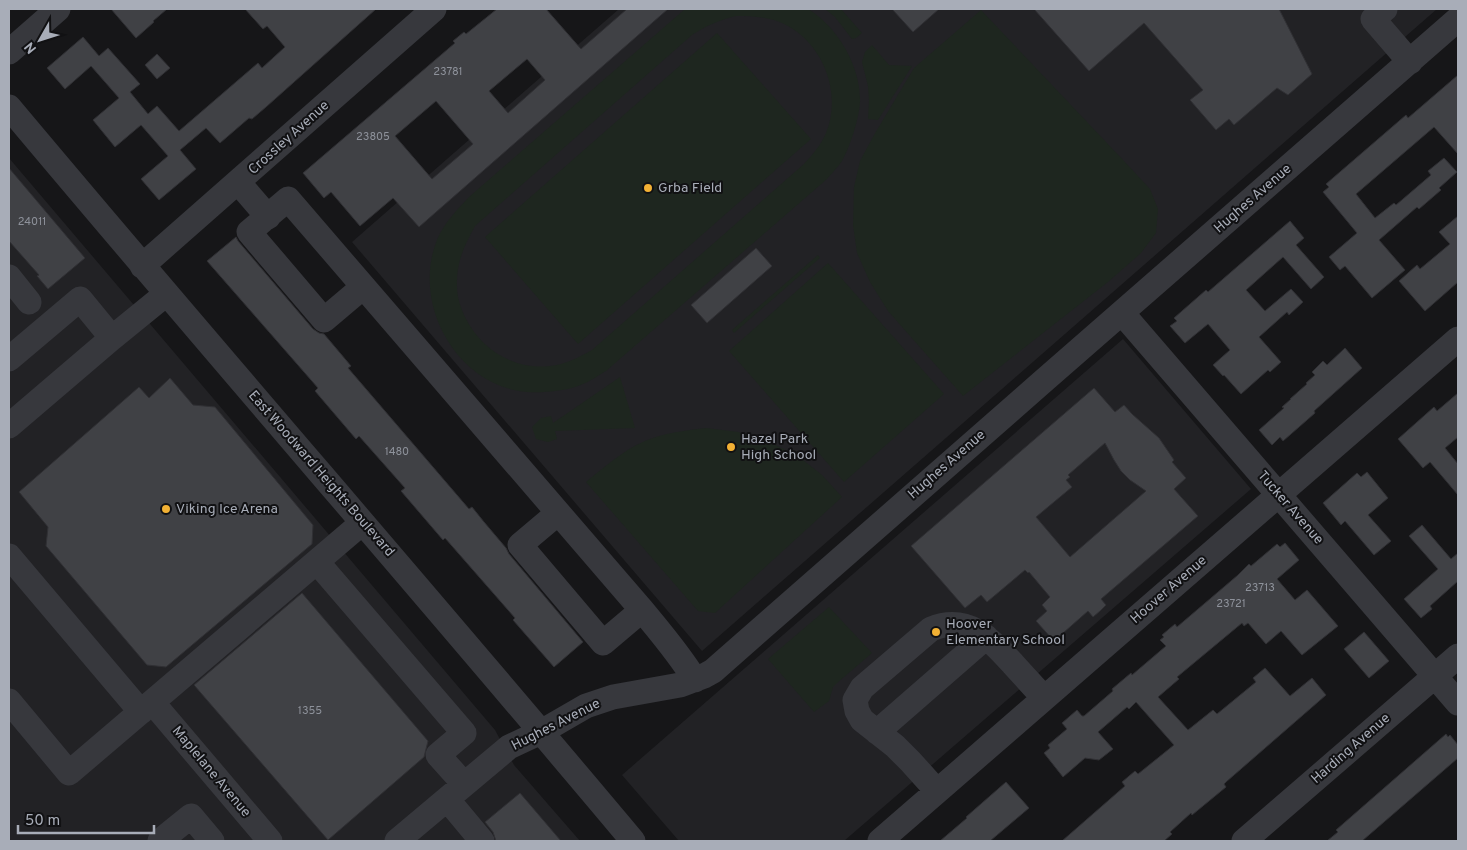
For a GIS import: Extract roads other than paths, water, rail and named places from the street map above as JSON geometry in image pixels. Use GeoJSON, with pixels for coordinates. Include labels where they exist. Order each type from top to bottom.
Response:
{"type":"FeatureCollection","features":[{"type":"Feature","properties":{"kind":"street"},"geometry":{"type":"LineString","coordinates":[[9,52],[58,9]]}},
{"type":"Feature","properties":{"kind":"street","name":"Crossley Avenue"},"geometry":{"type":"LineString","coordinates":[[142,266],[434,9]]}},
{"type":"Feature","properties":{"kind":"street"},"geometry":{"type":"LineString","coordinates":[[1385,9],[1373,19],[1410,62]]}},
{"type":"Feature","properties":{"kind":"street","name":"Hughes Avenue"},"geometry":{"type":"LineString","coordinates":[[397,841],[509,747],[541,732],[586,706],[613,697],[680,685],[713,671],[1458,19]]}},
{"type":"Feature","properties":{"kind":"street","name":"East Woodward Heights Boulevard"},"geometry":{"type":"LineString","coordinates":[[9,106],[142,266],[633,841]]}},
{"type":"Feature","properties":{"kind":"street"},"geometry":{"type":"LineString","coordinates":[[238,182],[268,217]]}},
{"type":"Feature","properties":{"kind":"street"},"geometry":{"type":"LineString","coordinates":[[363,287],[324,320],[249,232],[288,199],[642,610],[669,642],[695,680]]}},
{"type":"Feature","properties":{"kind":"street"},"geometry":{"type":"LineString","coordinates":[[9,277],[29,302]]}},
{"type":"Feature","properties":{"kind":"street"},"geometry":{"type":"LineString","coordinates":[[9,426],[166,294]]}},
{"type":"Feature","properties":{"kind":"street"},"geometry":{"type":"LineString","coordinates":[[9,359],[80,299],[112,338]]}},
{"type":"Feature","properties":{"kind":"street","name":"Tucker Avenue"},"geometry":{"type":"LineString","coordinates":[[1122,313],[1458,703]]}},
{"type":"Feature","properties":{"kind":"street","name":"Hoover Avenue"},"geometry":{"type":"LineString","coordinates":[[880,841],[1458,339]]}},
{"type":"Feature","properties":{"kind":"street"},"geometry":{"type":"LineString","coordinates":[[558,513],[520,545],[602,643],[642,610]]}},
{"type":"Feature","properties":{"kind":"street"},"geometry":{"type":"LineString","coordinates":[[9,701],[69,773],[362,523]]}},
{"type":"Feature","properties":{"kind":"street","name":"Maplelane Avenue"},"geometry":{"type":"LineString","coordinates":[[9,556],[270,841]]}},
{"type":"Feature","properties":{"kind":"street"},"geometry":{"type":"LineString","coordinates":[[317,562],[464,733],[438,755],[482,841]]}},
{"type":"Feature","properties":{"kind":"street"},"geometry":{"type":"LineString","coordinates":[[937,792],[905,756],[862,720],[856,711],[856,700],[862,688],[931,629],[943,624],[960,624],[977,631],[994,643],[1044,698]]}},
{"type":"Feature","properties":{"kind":"street"},"geometry":{"type":"LineString","coordinates":[[877,732],[986,637]]}},
{"type":"Feature","properties":{"kind":"street","name":"Harding Avenue"},"geometry":{"type":"LineString","coordinates":[[1244,841],[1458,656]]}},
{"type":"Feature","properties":{"kind":"street"},"geometry":{"type":"LineString","coordinates":[[160,841],[191,816],[212,841]]}},
{"type":"Feature","properties":{"kind":"place","name":"Grba Field"},"geometry":{"type":"Point","coordinates":[648,188]}},
{"type":"Feature","properties":{"kind":"place","name":"Hazel Park High School"},"geometry":{"type":"Point","coordinates":[731,447]}},
{"type":"Feature","properties":{"kind":"place","name":"Viking Ice Arena"},"geometry":{"type":"Point","coordinates":[166,509]}},
{"type":"Feature","properties":{"kind":"place","name":"Hoover Elementary School"},"geometry":{"type":"Point","coordinates":[936,632]}}]}
